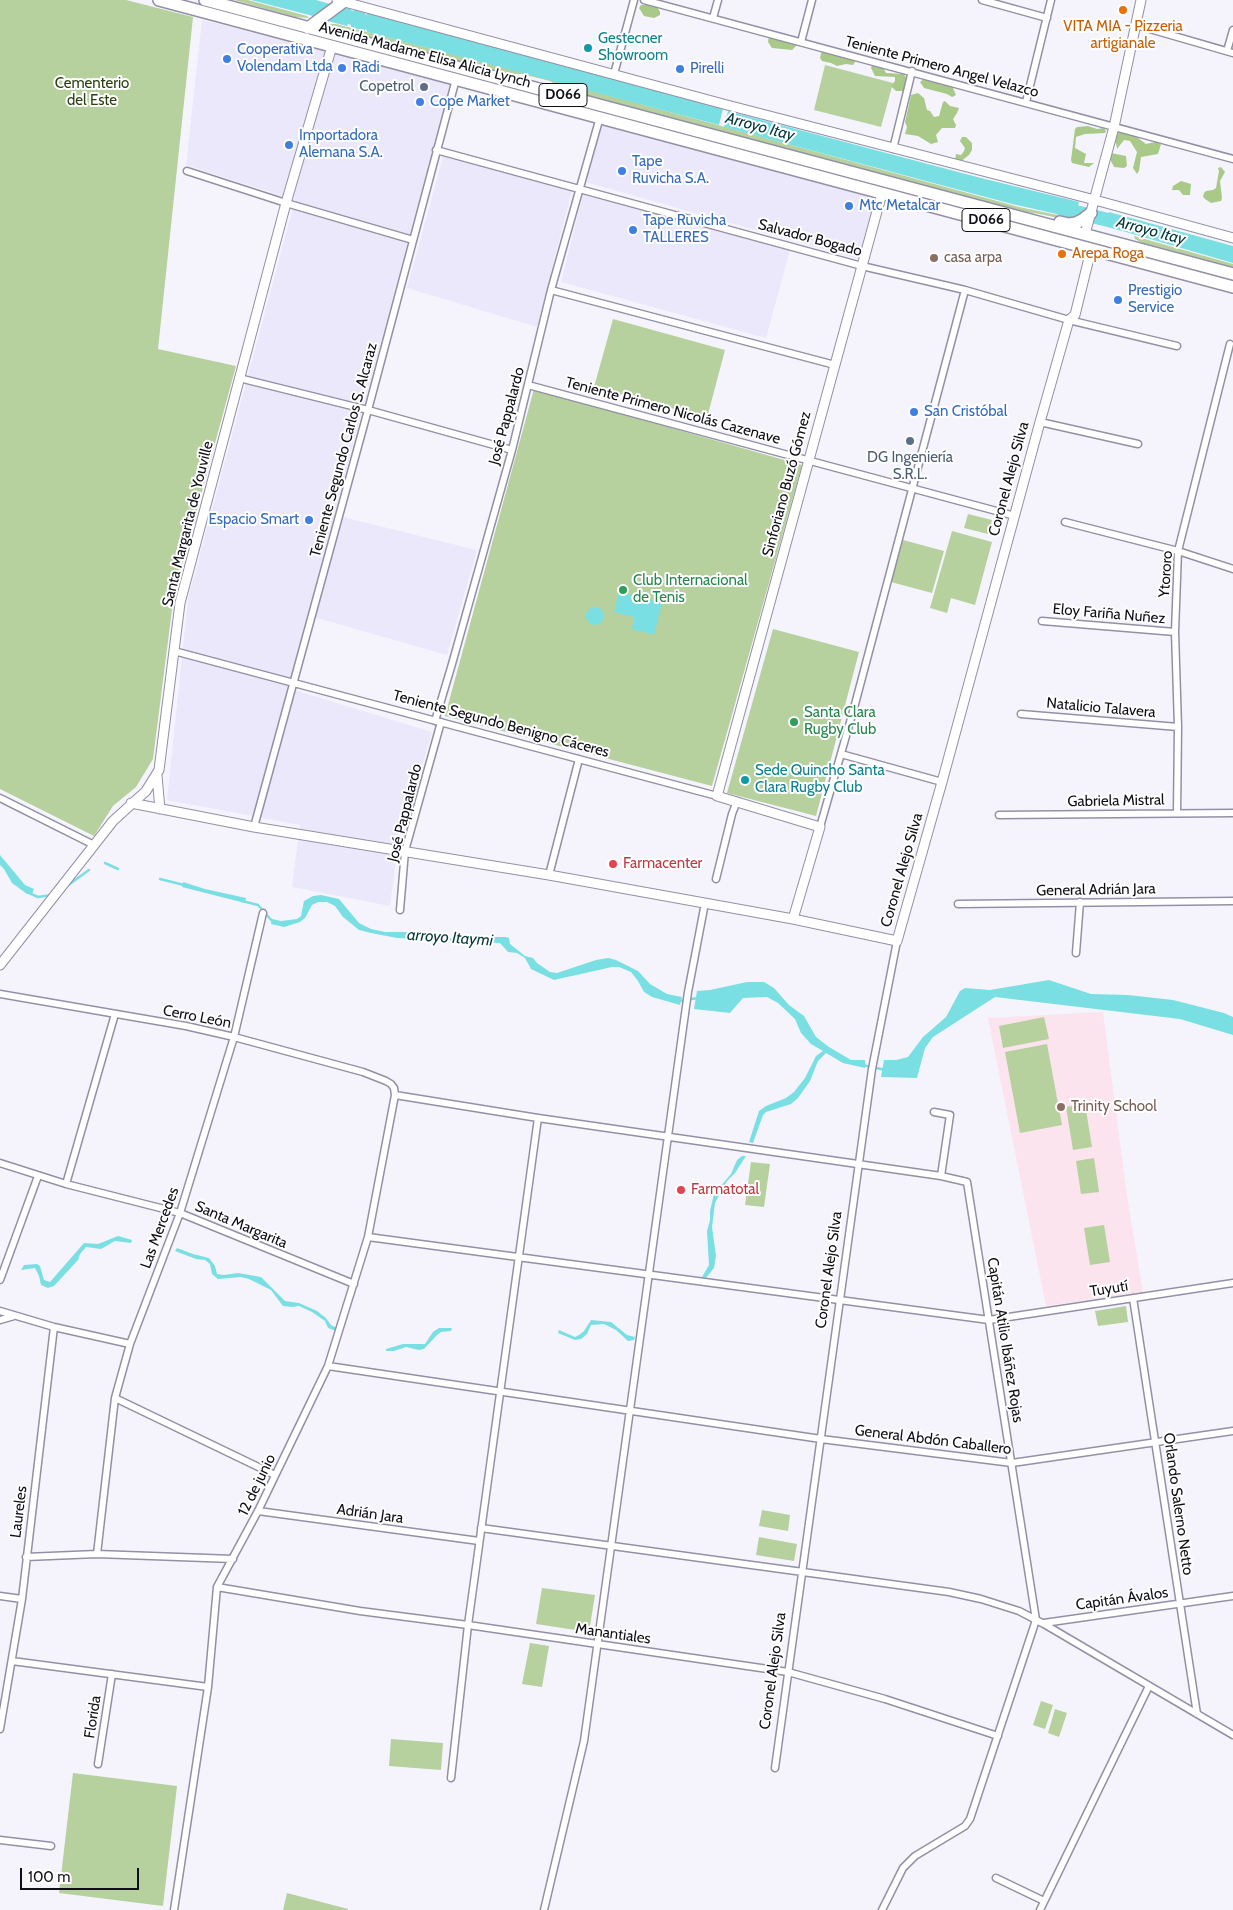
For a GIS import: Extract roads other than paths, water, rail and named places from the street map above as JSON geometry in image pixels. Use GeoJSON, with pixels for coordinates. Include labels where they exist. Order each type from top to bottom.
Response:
{"type":"FeatureCollection","features":[{"type":"Feature","properties":{"kind":"highway","name":"Avenida Madame Elisa Alicia Lynch"},"geometry":{"type":"LineString","coordinates":[[159,0],[600,117],[884,186],[949,198],[1019,216],[1088,217],[1233,274]]}},
{"type":"Feature","properties":{"kind":"highway","name":"Avenida Madame Elisa Alicia Lynch"},"geometry":{"type":"LineString","coordinates":[[205,0],[884,186],[1089,249],[1233,287]]}},
{"type":"Feature","properties":{"kind":"highway"},"geometry":{"type":"LineString","coordinates":[[308,28],[341,1]]}},
{"type":"Feature","properties":{"kind":"highway","name":"Coronel Alejo Silva"},"geometry":{"type":"LineString","coordinates":[[1088,217],[1089,249]]}},
{"type":"Feature","properties":{"kind":"main road"},"geometry":{"type":"LineString","coordinates":[[1088,217],[1114,127],[1141,0]]}},
{"type":"Feature","properties":{"kind":"main road"},"geometry":{"type":"LineString","coordinates":[[341,1],[893,149],[1088,217],[1233,238]]}},
{"type":"Feature","properties":{"kind":"main road","name":"Santa Margarita de Youville"},"geometry":{"type":"LineString","coordinates":[[0,965],[113,821],[146,791],[157,776],[161,764],[180,603],[203,523],[239,378],[286,203],[332,46]]}},
{"type":"Feature","properties":{"kind":"main road","name":"Sinforiano Buzó Gómez"},"geometry":{"type":"LineString","coordinates":[[717,796],[884,186]]}},
{"type":"Feature","properties":{"kind":"main road","name":"Coronel Alejo Silva"},"geometry":{"type":"LineString","coordinates":[[897,941],[1069,320],[1075,315],[1090,254],[1089,249]]}},
{"type":"Feature","properties":{"kind":"main road"},"geometry":{"type":"LineString","coordinates":[[157,776],[160,809]]}},
{"type":"Feature","properties":{"kind":"main road","name":"Teniente Segundo Benigno Cáceres"},"geometry":{"type":"LineString","coordinates":[[717,796],[820,827]]}},
{"type":"Feature","properties":{"kind":"main road"},"geometry":{"type":"LineString","coordinates":[[131,804],[254,827],[549,874],[793,919],[897,941]]}},
{"type":"Feature","properties":{"kind":"main road"},"geometry":{"type":"LineString","coordinates":[[793,919],[820,827]]}},
{"type":"Feature","properties":{"kind":"street"},"geometry":{"type":"LineString","coordinates":[[614,74],[634,0]]}},
{"type":"Feature","properties":{"kind":"street","name":"Teniente Primero Angel Velazco"},"geometry":{"type":"LineString","coordinates":[[644,0],[1233,159]]}},
{"type":"Feature","properties":{"kind":"street"},"geometry":{"type":"LineString","coordinates":[[713,18],[718,0]]}},
{"type":"Feature","properties":{"kind":"street"},"geometry":{"type":"LineString","coordinates":[[802,42],[812,0]]}},
{"type":"Feature","properties":{"kind":"street"},"geometry":{"type":"LineString","coordinates":[[982,0],[1047,18]]}},
{"type":"Feature","properties":{"kind":"street"},"geometry":{"type":"LineString","coordinates":[[1026,102],[1051,0]]}},
{"type":"Feature","properties":{"kind":"street"},"geometry":{"type":"LineString","coordinates":[[1136,25],[1230,52],[1233,30]]}},
{"type":"Feature","properties":{"kind":"street"},"geometry":{"type":"LineString","coordinates":[[893,149],[912,72]]}},
{"type":"Feature","properties":{"kind":"street","name":"Teniente Segundo Carlos S. Alcaraz"},"geometry":{"type":"LineString","coordinates":[[254,827],[456,79]]}},
{"type":"Feature","properties":{"kind":"street","name":"José Pappalardo"},"geometry":{"type":"LineString","coordinates":[[400,910],[406,851],[452,664],[512,450],[551,290],[600,117]]}},
{"type":"Feature","properties":{"kind":"street","name":"Salvador Bogado"},"geometry":{"type":"LineString","coordinates":[[436,150],[862,266],[965,290],[1069,320],[1177,346]]}},
{"type":"Feature","properties":{"kind":"street"},"geometry":{"type":"LineString","coordinates":[[187,171],[286,203],[413,240]]}},
{"type":"Feature","properties":{"kind":"street"},"geometry":{"type":"LineString","coordinates":[[551,290],[835,364]]}},
{"type":"Feature","properties":{"kind":"street"},"geometry":{"type":"LineString","coordinates":[[820,827],[965,290]]}},
{"type":"Feature","properties":{"kind":"street","name":"Ytororo"},"geometry":{"type":"LineString","coordinates":[[1177,813],[1178,727],[1175,632],[1178,551],[1230,344]]}},
{"type":"Feature","properties":{"kind":"street"},"geometry":{"type":"LineString","coordinates":[[239,378],[368,410],[512,450]]}},
{"type":"Feature","properties":{"kind":"street","name":"Teniente Primero Nicolás Cazenave"},"geometry":{"type":"LineString","coordinates":[[528,385],[1014,516]]}},
{"type":"Feature","properties":{"kind":"street"},"geometry":{"type":"LineString","coordinates":[[1040,422],[1138,444]]}},
{"type":"Feature","properties":{"kind":"street"},"geometry":{"type":"LineString","coordinates":[[1065,522],[1178,551],[1233,569]]}},
{"type":"Feature","properties":{"kind":"street","name":"Eloy Fariña Nuñez"},"geometry":{"type":"LineString","coordinates":[[1042,621],[1175,632]]}},
{"type":"Feature","properties":{"kind":"street","name":"Teniente Segundo Benigno Cáceres"},"geometry":{"type":"LineString","coordinates":[[174,651],[717,796]]}},
{"type":"Feature","properties":{"kind":"street","name":"Natalicio Talavera"},"geometry":{"type":"LineString","coordinates":[[1022,714],[1178,727]]}},
{"type":"Feature","properties":{"kind":"street"},"geometry":{"type":"LineString","coordinates":[[841,754],[942,782]]}},
{"type":"Feature","properties":{"kind":"street"},"geometry":{"type":"LineString","coordinates":[[549,874],[579,759]]}},
{"type":"Feature","properties":{"kind":"street"},"geometry":{"type":"LineString","coordinates":[[0,798],[94,845]]}},
{"type":"Feature","properties":{"kind":"street"},"geometry":{"type":"LineString","coordinates":[[716,879],[732,814],[737,802]]}},
{"type":"Feature","properties":{"kind":"street","name":"Gabriela Mistral"},"geometry":{"type":"LineString","coordinates":[[999,815],[1233,813]]}},
{"type":"Feature","properties":{"kind":"street","name":"General Adrián Jara"},"geometry":{"type":"LineString","coordinates":[[958,904],[1233,901]]}},
{"type":"Feature","properties":{"kind":"street"},"geometry":{"type":"LineString","coordinates":[[1076,953],[1080,902]]}},
{"type":"Feature","properties":{"kind":"street"},"geometry":{"type":"LineString","coordinates":[[544,1910],[584,1741],[688,992],[705,903]]}},
{"type":"Feature","properties":{"kind":"street","name":"Las Mercedes"},"geometry":{"type":"LineString","coordinates":[[97,1554],[115,1398],[130,1344],[180,1213],[234,1037],[262,913]]}},
{"type":"Feature","properties":{"kind":"street","name":"Coronel Alejo Silva"},"geometry":{"type":"LineString","coordinates":[[775,1768],[872,1069],[897,941]]}},
{"type":"Feature","properties":{"kind":"street","name":"Cerro León"},"geometry":{"type":"LineString","coordinates":[[0,994],[186,1026],[234,1037],[363,1072],[386,1081],[394,1088],[395,1095]]}},
{"type":"Feature","properties":{"kind":"street"},"geometry":{"type":"LineString","coordinates":[[66,1184],[115,1014]]}},
{"type":"Feature","properties":{"kind":"street"},"geometry":{"type":"LineString","coordinates":[[395,1095],[538,1118],[941,1176],[950,1115],[934,1112]]}},
{"type":"Feature","properties":{"kind":"street","name":"12 de junio"},"geometry":{"type":"LineString","coordinates":[[174,1910],[208,1686],[217,1588],[221,1577],[234,1559],[258,1511],[328,1366],[368,1237],[395,1095]]}},
{"type":"Feature","properties":{"kind":"street"},"geometry":{"type":"LineString","coordinates":[[451,1778],[468,1625],[538,1118]]}},
{"type":"Feature","properties":{"kind":"street","name":"Santa Margarita"},"geometry":{"type":"LineString","coordinates":[[0,1163],[66,1184],[180,1213],[354,1284]]}},
{"type":"Feature","properties":{"kind":"street"},"geometry":{"type":"LineString","coordinates":[[0,1280],[38,1176]]}},
{"type":"Feature","properties":{"kind":"street","name":"Capitán Atilio Ibáñez Rojas"},"geometry":{"type":"LineString","coordinates":[[941,1176],[967,1182],[1036,1620]]}},
{"type":"Feature","properties":{"kind":"street","name":"Tuyutí"},"geometry":{"type":"LineString","coordinates":[[368,1237],[989,1320],[1233,1283]]}},
{"type":"Feature","properties":{"kind":"street","name":"Orlando Salerno Netto"},"geometry":{"type":"LineString","coordinates":[[1133,1298],[1197,1714]]}},
{"type":"Feature","properties":{"kind":"street"},"geometry":{"type":"LineString","coordinates":[[0,1311],[54,1327],[130,1344]]}},
{"type":"Feature","properties":{"kind":"street"},"geometry":{"type":"LineString","coordinates":[[0,1320],[15,1315]]}},
{"type":"Feature","properties":{"kind":"street","name":"Laureles"},"geometry":{"type":"LineString","coordinates":[[0,1729],[22,1598],[54,1327]]}},
{"type":"Feature","properties":{"kind":"street","name":"General Abdón Caballero"},"geometry":{"type":"LineString","coordinates":[[328,1366],[820,1439],[1012,1463],[1233,1431]]}},
{"type":"Feature","properties":{"kind":"street"},"geometry":{"type":"LineString","coordinates":[[115,1398],[275,1475]]}},
{"type":"Feature","properties":{"kind":"street","name":"Adrián Jara"},"geometry":{"type":"LineString","coordinates":[[258,1511],[480,1541]]}},
{"type":"Feature","properties":{"kind":"street"},"geometry":{"type":"LineString","coordinates":[[481,1528],[963,1595],[1020,1611],[1233,1735]]}},
{"type":"Feature","properties":{"kind":"street"},"geometry":{"type":"LineString","coordinates":[[26,1557],[97,1554],[234,1559]]}},
{"type":"Feature","properties":{"kind":"street","name":"Manantiales"},"geometry":{"type":"LineString","coordinates":[[217,1588],[360,1611],[788,1672],[885,1699],[998,1736]]}},
{"type":"Feature","properties":{"kind":"street"},"geometry":{"type":"LineString","coordinates":[[0,1596],[22,1598]]}},
{"type":"Feature","properties":{"kind":"street","name":"Capitán Ávalos"},"geometry":{"type":"LineString","coordinates":[[1044,1624],[1233,1596]]}},
{"type":"Feature","properties":{"kind":"street"},"geometry":{"type":"LineString","coordinates":[[882,1910],[903,1868],[914,1856],[965,1826],[970,1819],[1036,1620]]}},
{"type":"Feature","properties":{"kind":"street"},"geometry":{"type":"LineString","coordinates":[[12,1661],[208,1686]]}},
{"type":"Feature","properties":{"kind":"street","name":"Florida"},"geometry":{"type":"LineString","coordinates":[[98,1764],[112,1674]]}},
{"type":"Feature","properties":{"kind":"street"},"geometry":{"type":"LineString","coordinates":[[1040,1910],[1149,1686]]}},
{"type":"Feature","properties":{"kind":"street"},"geometry":{"type":"LineString","coordinates":[[0,1840],[51,1846]]}},
{"type":"Feature","properties":{"kind":"street"},"geometry":{"type":"LineString","coordinates":[[996,1878],[1044,1901]]}},
{"type":"Feature","properties":{"kind":"water"},"geometry":{"type":"Polygon","coordinates":[[[251,0],[316,0],[330,4],[313,16],[251,0]]]}},
{"type":"Feature","properties":{"kind":"water"},"geometry":{"type":"Polygon","coordinates":[[[345,8],[351,9],[347,26],[328,21],[345,8]]]}},
{"type":"Feature","properties":{"kind":"water"},"geometry":{"type":"Polygon","coordinates":[[[354,10],[365,13],[365,31],[351,27],[354,10]]]}},
{"type":"Feature","properties":{"kind":"water"},"geometry":{"type":"Polygon","coordinates":[[[367,13],[723,109],[719,125],[367,32],[367,13]]]}},
{"type":"Feature","properties":{"kind":"water"},"geometry":{"type":"Polygon","coordinates":[[[728,111],[1079,202],[1075,218],[1012,204],[724,127],[728,111]]]}},
{"type":"Feature","properties":{"kind":"water"},"geometry":{"type":"Polygon","coordinates":[[[1109,212],[1233,246],[1233,263],[1105,226],[1109,212]]]}},
{"type":"Feature","properties":{"kind":"water"},"geometry":{"type":"Polygon","coordinates":[[[619,592],[662,603],[654,635],[632,629],[634,617],[614,612],[619,592]]]}},
{"type":"Feature","properties":{"kind":"water"},"geometry":{"type":"Polygon","coordinates":[[[595,607],[601,610],[604,616],[601,622],[595,625],[589,622],[586,616],[589,610],[595,607]]]}},
{"type":"Feature","properties":{"kind":"water"},"geometry":{"type":"Polygon","coordinates":[[[0,855],[25,885],[34,889],[32,894],[27,894],[12,883],[0,865],[0,855]]]}},
{"type":"Feature","properties":{"kind":"water"},"geometry":{"type":"Polygon","coordinates":[[[183,882],[246,898],[245,903],[182,887],[183,882]]]}},
{"type":"Feature","properties":{"kind":"water"},"geometry":{"type":"Polygon","coordinates":[[[321,895],[339,899],[359,923],[371,929],[385,932],[413,932],[450,938],[509,938],[510,944],[525,956],[533,958],[550,972],[557,973],[596,960],[608,958],[616,960],[638,971],[650,984],[667,994],[682,997],[680,1005],[652,997],[644,992],[631,972],[619,967],[554,980],[531,969],[525,958],[517,953],[508,952],[500,943],[397,938],[371,933],[359,930],[343,917],[335,906],[327,902],[318,902],[312,905],[305,918],[300,922],[284,927],[271,924],[272,919],[281,921],[297,919],[301,916],[304,901],[313,896],[321,895]]]}},
{"type":"Feature","properties":{"kind":"water"},"geometry":{"type":"Polygon","coordinates":[[[1049,980],[1091,994],[1128,995],[1173,1000],[1224,1013],[1233,1017],[1233,1035],[1180,1019],[995,997],[933,1037],[925,1048],[917,1078],[881,1077],[884,1060],[908,1057],[923,1037],[946,1017],[960,991],[965,988],[990,990],[1049,980]]]}},
{"type":"Feature","properties":{"kind":"water"},"geometry":{"type":"Polygon","coordinates":[[[747,982],[764,982],[774,988],[789,1005],[804,1016],[816,1037],[851,1060],[865,1060],[865,1068],[843,1063],[826,1053],[818,1061],[810,1081],[798,1098],[791,1104],[766,1112],[763,1115],[753,1143],[749,1142],[759,1111],[794,1092],[805,1078],[816,1056],[823,1051],[811,1044],[801,1033],[795,1019],[778,1003],[767,997],[743,998],[730,1013],[694,1009],[697,991],[747,982]]]}},
{"type":"Feature","properties":{"kind":"water"},"geometry":{"type":"Polygon","coordinates":[[[742,1156],[746,1156],[735,1173],[727,1181],[715,1203],[712,1227],[716,1256],[714,1268],[706,1278],[702,1277],[709,1265],[707,1231],[714,1194],[731,1174],[737,1160],[742,1156]]]}},
{"type":"Feature","properties":{"kind":"water"},"geometry":{"type":"Polygon","coordinates":[[[118,1236],[132,1240],[131,1243],[115,1241],[101,1249],[86,1247],[78,1260],[54,1286],[48,1288],[41,1285],[35,1268],[21,1270],[24,1265],[37,1264],[40,1266],[44,1280],[50,1282],[84,1243],[98,1244],[118,1236]]]}},
{"type":"Feature","properties":{"kind":"water"},"geometry":{"type":"Polygon","coordinates":[[[177,1248],[209,1258],[215,1266],[217,1274],[238,1273],[261,1277],[285,1301],[299,1303],[317,1311],[331,1325],[337,1328],[336,1331],[328,1328],[325,1321],[312,1312],[299,1306],[283,1306],[271,1290],[249,1279],[241,1277],[218,1279],[212,1274],[210,1264],[205,1260],[196,1259],[175,1251],[177,1248]]]}},
{"type":"Feature","properties":{"kind":"water"},"geometry":{"type":"Polygon","coordinates":[[[591,1320],[611,1322],[627,1335],[635,1337],[634,1340],[628,1341],[616,1330],[604,1324],[591,1325],[587,1334],[581,1339],[575,1340],[558,1333],[559,1330],[575,1337],[584,1331],[591,1320]]]}},
{"type":"Feature","properties":{"kind":"water"},"geometry":{"type":"Polygon","coordinates":[[[439,1328],[452,1328],[451,1331],[441,1332],[437,1335],[424,1349],[419,1350],[406,1347],[394,1351],[386,1351],[386,1349],[403,1344],[425,1344],[433,1332],[439,1328]]]}},
{"type":"Feature","properties":{"kind":"waterway","name":"Arroyo Itay"},"geometry":{"type":"LineString","coordinates":[[331,12],[385,27]]}},
{"type":"Feature","properties":{"kind":"waterway","name":"Arroyo Itay"},"geometry":{"type":"LineString","coordinates":[[1060,208],[1124,224]]}},
{"type":"Feature","properties":{"kind":"waterway","name":"arroyo Itaymi"},"geometry":{"type":"LineString","coordinates":[[105,863],[118,869]]}},
{"type":"Feature","properties":{"kind":"waterway","name":"arroyo Itaymi"},"geometry":{"type":"LineString","coordinates":[[67,886],[89,870]]}},
{"type":"Feature","properties":{"kind":"waterway","name":"arroyo Itaymi"},"geometry":{"type":"LineString","coordinates":[[160,879],[184,885]]}},
{"type":"Feature","properties":{"kind":"waterway","name":"arroyo Itaymi"},"geometry":{"type":"LineString","coordinates":[[29,893],[38,897],[52,895]]}},
{"type":"Feature","properties":{"kind":"waterway","name":"arroyo Itaymi"},"geometry":{"type":"LineString","coordinates":[[242,901],[258,905],[273,922]]}},
{"type":"Feature","properties":{"kind":"waterway","name":"arroyo Itaymi"},"geometry":{"type":"LineString","coordinates":[[679,1001],[698,998]]}},
{"type":"Feature","properties":{"kind":"waterway","name":"arroyo Itaymi"},"geometry":{"type":"LineString","coordinates":[[862,1065],[886,1070]]}},
{"type":"Feature","properties":{"kind":"place","name":"VITA MIA - Pizzeria artigianale"},"geometry":{"type":"Point","coordinates":[1123,10]}},
{"type":"Feature","properties":{"kind":"place","name":"Gestecner Showroom"},"geometry":{"type":"Point","coordinates":[588,48]}},
{"type":"Feature","properties":{"kind":"place","name":"Cooperativa Volendam Ltda"},"geometry":{"type":"Point","coordinates":[227,59]}},
{"type":"Feature","properties":{"kind":"place","name":"Radi"},"geometry":{"type":"Point","coordinates":[342,68]}},
{"type":"Feature","properties":{"kind":"place","name":"Pirelli"},"geometry":{"type":"Point","coordinates":[680,69]}},
{"type":"Feature","properties":{"kind":"place","name":"Copetrol"},"geometry":{"type":"Point","coordinates":[424,87]}},
{"type":"Feature","properties":{"kind":"place","name":"Cope Market"},"geometry":{"type":"Point","coordinates":[420,102]}},
{"type":"Feature","properties":{"kind":"place","name":"Importadora Alemana S.A."},"geometry":{"type":"Point","coordinates":[289,145]}},
{"type":"Feature","properties":{"kind":"place","name":"Tape Ruvicha S.A."},"geometry":{"type":"Point","coordinates":[622,171]}},
{"type":"Feature","properties":{"kind":"place","name":"Mtc Metalcar"},"geometry":{"type":"Point","coordinates":[849,206]}},
{"type":"Feature","properties":{"kind":"place","name":"Tape Ruvicha TALLERES"},"geometry":{"type":"Point","coordinates":[633,230]}},
{"type":"Feature","properties":{"kind":"place","name":"Arepa Roga"},"geometry":{"type":"Point","coordinates":[1062,254]}},
{"type":"Feature","properties":{"kind":"place","name":"casa arpa"},"geometry":{"type":"Point","coordinates":[934,258]}},
{"type":"Feature","properties":{"kind":"place","name":"Prestigio Service"},"geometry":{"type":"Point","coordinates":[1118,300]}},
{"type":"Feature","properties":{"kind":"place","name":"San Cristóbal"},"geometry":{"type":"Point","coordinates":[914,412]}},
{"type":"Feature","properties":{"kind":"place","name":"DG Ingeniería S.R.L."},"geometry":{"type":"Point","coordinates":[910,441]}},
{"type":"Feature","properties":{"kind":"place","name":"Espacio Smart"},"geometry":{"type":"Point","coordinates":[309,520]}},
{"type":"Feature","properties":{"kind":"place","name":"Club Internacional de Tenis"},"geometry":{"type":"Point","coordinates":[623,590]}},
{"type":"Feature","properties":{"kind":"place","name":"Santa Clara Rugby Club"},"geometry":{"type":"Point","coordinates":[794,722]}},
{"type":"Feature","properties":{"kind":"place","name":"Sede Quincho Santa Clara Rugby Club"},"geometry":{"type":"Point","coordinates":[745,780]}},
{"type":"Feature","properties":{"kind":"place","name":"Farmacenter"},"geometry":{"type":"Point","coordinates":[613,864]}},
{"type":"Feature","properties":{"kind":"place","name":"Trinity School"},"geometry":{"type":"Point","coordinates":[1061,1107]}},
{"type":"Feature","properties":{"kind":"place","name":"Farmatotal"},"geometry":{"type":"Point","coordinates":[681,1190]}},
{"type":"Feature","properties":{"kind":"park label","name":"Cementerio del Este"},"geometry":{"type":"Point","coordinates":[92,92]}}]}
